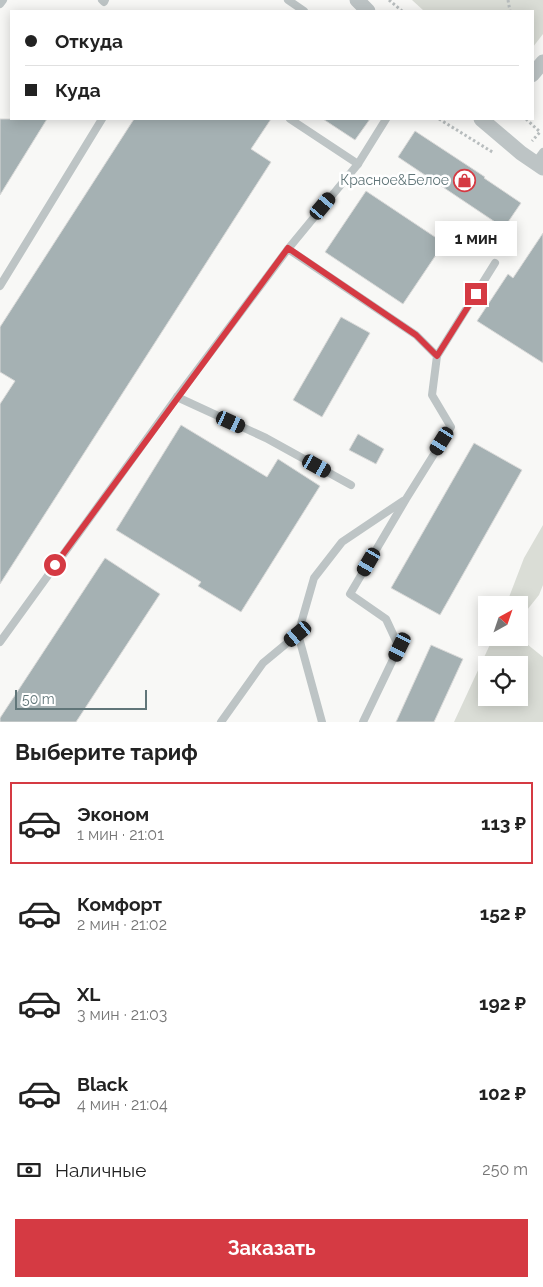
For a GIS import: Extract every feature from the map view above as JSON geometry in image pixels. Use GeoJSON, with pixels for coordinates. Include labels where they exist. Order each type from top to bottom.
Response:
{"type":"FeatureCollection","features":[{"type":"Feature","properties":{"kind":"street"},"geometry":{"type":"LineString","coordinates":[[356,0],[367,10]]}},
{"type":"Feature","properties":{"kind":"street"},"geometry":{"type":"LineString","coordinates":[[534,73],[543,62]]}},
{"type":"Feature","properties":{"kind":"street"},"geometry":{"type":"LineString","coordinates":[[488,121],[521,153],[540,161]]}},
{"type":"Feature","properties":{"kind":"lane"},"geometry":{"type":"LineString","coordinates":[[0,4],[3,0]]}},
{"type":"Feature","properties":{"kind":"lane"},"geometry":{"type":"LineString","coordinates":[[288,0],[303,10]]}},
{"type":"Feature","properties":{"kind":"lane"},"geometry":{"type":"LineString","coordinates":[[0,286],[101,120]]}},
{"type":"Feature","properties":{"kind":"lane"},"geometry":{"type":"LineString","coordinates":[[292,120],[358,164]]}},
{"type":"Feature","properties":{"kind":"lane"},"geometry":{"type":"LineString","coordinates":[[0,642],[177,397],[288,248],[358,164],[385,120]]}},
{"type":"Feature","properties":{"kind":"lane"},"geometry":{"type":"LineString","coordinates":[[288,248],[416,335],[437,356]]}},
{"type":"Feature","properties":{"kind":"lane"},"geometry":{"type":"LineString","coordinates":[[363,722],[400,647],[386,620],[350,594],[451,427],[432,395],[437,356],[495,263]]}},
{"type":"Feature","properties":{"kind":"lane"},"geometry":{"type":"LineString","coordinates":[[177,397],[266,438],[351,485]]}},
{"type":"Feature","properties":{"kind":"lane"},"geometry":{"type":"LineString","coordinates":[[322,722],[298,634],[314,578],[342,542],[406,499]]}},
{"type":"Feature","properties":{"kind":"lane"},"geometry":{"type":"LineString","coordinates":[[221,722],[263,663],[298,634]]}},
{"type":"Feature","properties":{"kind":"path"},"geometry":{"type":"LineString","coordinates":[[389,0],[401,10]]}},
{"type":"Feature","properties":{"kind":"path"},"geometry":{"type":"LineString","coordinates":[[442,120],[496,154]]}},
{"type":"Feature","properties":{"kind":"shaded area"},"geometry":{"type":"Polygon","coordinates":[[[412,0],[543,0],[543,34],[534,46],[534,10],[423,10],[412,0]]]}},
{"type":"Feature","properties":{"kind":"shaded area"},"geometry":{"type":"Polygon","coordinates":[[[543,525],[543,585],[539,595],[528,609],[528,596],[509,596],[524,558],[543,525]]]}},
{"type":"Feature","properties":{"kind":"shaded area"},"geometry":{"type":"Polygon","coordinates":[[[528,645],[543,657],[543,722],[454,722],[478,670],[478,706],[528,706],[528,656],[485,656],[489,646],[528,645]]]}},
{"type":"Feature","properties":{"kind":"building"},"geometry":{"type":"Polygon","coordinates":[[[0,119],[46,120],[0,195],[0,119]]]}},
{"type":"Feature","properties":{"kind":"building"},"geometry":{"type":"Polygon","coordinates":[[[133,120],[270,120],[251,149],[271,162],[0,584],[0,404],[15,381],[0,372],[0,327],[133,120]]]}},
{"type":"Feature","properties":{"kind":"building"},"geometry":{"type":"Polygon","coordinates":[[[325,120],[369,120],[355,140],[325,120]]]}},
{"type":"Feature","properties":{"kind":"building"},"geometry":{"type":"Polygon","coordinates":[[[415,131],[521,203],[504,228],[398,157],[415,131]]]}},
{"type":"Feature","properties":{"kind":"building"},"geometry":{"type":"Polygon","coordinates":[[[366,191],[444,243],[403,304],[325,252],[366,191]]]}},
{"type":"Feature","properties":{"kind":"building"},"geometry":{"type":"Polygon","coordinates":[[[543,233],[543,363],[477,321],[508,274],[513,278],[543,233]]]}},
{"type":"Feature","properties":{"kind":"building"},"geometry":{"type":"Polygon","coordinates":[[[341,317],[370,333],[322,417],[293,400],[341,317]]]}},
{"type":"Feature","properties":{"kind":"building"},"geometry":{"type":"Polygon","coordinates":[[[181,425],[267,477],[278,459],[320,486],[241,612],[198,586],[201,582],[116,530],[181,425]]]}},
{"type":"Feature","properties":{"kind":"building"},"geometry":{"type":"Polygon","coordinates":[[[358,434],[384,449],[376,464],[349,450],[358,434]]]}},
{"type":"Feature","properties":{"kind":"building"},"geometry":{"type":"Polygon","coordinates":[[[474,443],[522,470],[440,615],[391,588],[474,443]]]}},
{"type":"Feature","properties":{"kind":"building"},"geometry":{"type":"Polygon","coordinates":[[[105,558],[160,594],[76,722],[0,722],[0,718],[105,558]]]}},
{"type":"Feature","properties":{"kind":"building"},"geometry":{"type":"Polygon","coordinates":[[[431,645],[463,659],[434,722],[396,722],[431,645]]]}},
{"type":"Feature","properties":{"kind":"place","name":"Красное&Белое"},"geometry":{"type":"Point","coordinates":[465,180]}},
{"type":"Feature","properties":{"kind":"route"},"geometry":{"type":"LineString","coordinates":[[55,565],[288,248],[416,335],[437,356],[476,294]]}}]}
